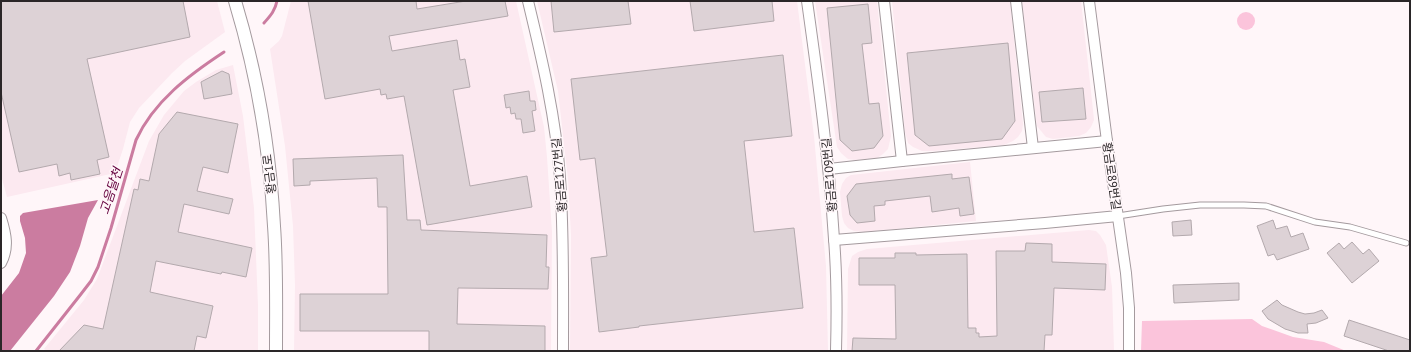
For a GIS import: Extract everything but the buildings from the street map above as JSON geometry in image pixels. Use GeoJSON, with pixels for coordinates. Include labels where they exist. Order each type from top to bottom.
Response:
{"type":"FeatureCollection","features":[{"type":"Feature","properties":{"kind":"street"},"geometry":{"type":"LineString","coordinates":[[231,1],[240,17]]}},
{"type":"Feature","properties":{"kind":"street","name":"황금1로"},"geometry":{"type":"LineString","coordinates":[[235,1],[248,46],[263,122],[274,226],[276,351]]}},
{"type":"Feature","properties":{"kind":"street"},"geometry":{"type":"LineString","coordinates":[[240,17],[241,1]]}},
{"type":"Feature","properties":{"kind":"street","name":"황금로127번길"},"geometry":{"type":"LineString","coordinates":[[528,1],[550,96],[560,177],[564,252],[563,351]]}},
{"type":"Feature","properties":{"kind":"street","name":"황금로109번길"},"geometry":{"type":"LineString","coordinates":[[807,1],[829,169],[834,240],[836,351]]}},
{"type":"Feature","properties":{"kind":"street"},"geometry":{"type":"LineString","coordinates":[[884,1],[902,161]]}},
{"type":"Feature","properties":{"kind":"street"},"geometry":{"type":"LineString","coordinates":[[1016,1],[1033,148]]}},
{"type":"Feature","properties":{"kind":"street","name":"황금로89번길"},"geometry":{"type":"LineString","coordinates":[[1089,1],[1126,274],[1129,308],[1129,351]]}},
{"type":"Feature","properties":{"kind":"street"},"geometry":{"type":"LineString","coordinates":[[829,169],[1107,141]]}},
{"type":"Feature","properties":{"kind":"street"},"geometry":{"type":"LineString","coordinates":[[834,240],[1118,216]]}},
{"type":"Feature","properties":{"kind":"street"},"geometry":{"type":"LineString","coordinates":[[1,218],[6,244],[5,254],[1,263]]}},
{"type":"Feature","properties":{"kind":"lane"},"geometry":{"type":"LineString","coordinates":[[1118,216],[1163,208],[1200,205],[1266,206],[1315,222],[1350,227],[1406,243]]}},
{"type":"Feature","properties":{"kind":"shaded area"},"geometry":{"type":"Polygon","coordinates":[[[1,1],[217,1],[225,32],[185,61],[139,108],[130,122],[115,173],[7,197],[1,175],[1,1]]]}},
{"type":"Feature","properties":{"kind":"shaded area"},"geometry":{"type":"Polygon","coordinates":[[[291,1],[516,1],[544,127],[547,157],[552,232],[551,351],[294,351],[295,285],[293,226],[285,146],[270,49],[282,36],[291,1]]]}},
{"type":"Feature","properties":{"kind":"shaded area"},"geometry":{"type":"Polygon","coordinates":[[[537,1],[797,1],[814,136],[826,266],[828,351],[570,351],[571,235],[568,180],[558,91],[537,1]]]}},
{"type":"Feature","properties":{"kind":"shaded area"},"geometry":{"type":"Polygon","coordinates":[[[815,1],[877,1],[891,136],[888,149],[877,158],[855,160],[848,159],[837,147],[815,1]]]}},
{"type":"Feature","properties":{"kind":"shaded area"},"geometry":{"type":"Polygon","coordinates":[[[892,1],[1010,1],[1023,124],[1022,131],[1018,137],[1004,145],[933,151],[922,151],[908,143],[905,132],[892,1]]]}},
{"type":"Feature","properties":{"kind":"shaded area"},"geometry":{"type":"Polygon","coordinates":[[[1022,1],[1081,1],[1094,120],[1086,133],[1079,136],[1053,139],[1046,137],[1037,126],[1022,1]]]}},
{"type":"Feature","properties":{"kind":"shaded area"},"geometry":{"type":"Polygon","coordinates":[[[1246,12],[1252,15],[1255,21],[1252,27],[1246,30],[1240,27],[1237,21],[1240,15],[1246,12]]]}},
{"type":"Feature","properties":{"kind":"shaded area"},"geometry":{"type":"Polygon","coordinates":[[[233,65],[243,116],[254,208],[258,305],[258,351],[47,351],[44,349],[84,300],[97,279],[149,141],[164,115],[184,91],[196,82],[216,70],[233,65]]]}},
{"type":"Feature","properties":{"kind":"shaded area"},"geometry":{"type":"Polygon","coordinates":[[[970,162],[976,221],[865,232],[854,231],[848,228],[844,223],[840,192],[842,184],[846,178],[851,175],[970,162]]]}},
{"type":"Feature","properties":{"kind":"shaded area"},"geometry":{"type":"Polygon","coordinates":[[[98,200],[88,218],[80,246],[70,272],[54,296],[10,351],[1,351],[1,296],[19,273],[26,253],[25,238],[20,216],[23,213],[98,200]]]}},
{"type":"Feature","properties":{"kind":"shaded area"},"geometry":{"type":"Polygon","coordinates":[[[1089,230],[1096,231],[1106,245],[1112,287],[1114,351],[847,351],[848,269],[852,256],[858,252],[867,249],[1089,230]]]}},
{"type":"Feature","properties":{"kind":"shaded area"},"geometry":{"type":"Polygon","coordinates":[[[1252,319],[1262,326],[1293,337],[1324,342],[1346,351],[1141,351],[1142,321],[1252,319]]]}},
{"type":"Feature","properties":{"kind":"waterway","name":"고음달천"},"geometry":{"type":"LineString","coordinates":[[264,23],[274,11],[277,1]]}},
{"type":"Feature","properties":{"kind":"waterway","name":"고음달천"},"geometry":{"type":"LineString","coordinates":[[36,351],[91,281],[98,267],[111,228],[136,140],[152,113],[174,90],[198,70],[224,52]]}}]}
